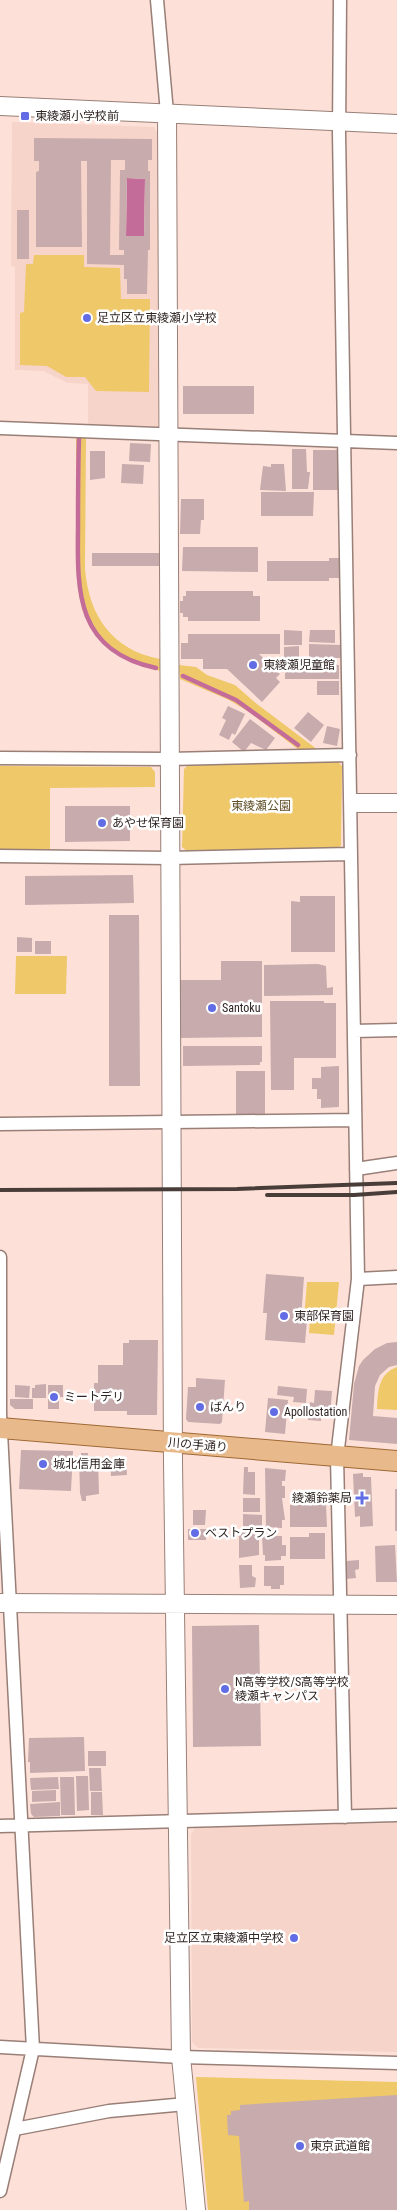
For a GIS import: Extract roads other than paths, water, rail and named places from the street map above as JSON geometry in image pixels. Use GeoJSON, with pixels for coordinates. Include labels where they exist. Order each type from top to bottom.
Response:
{"type":"FeatureCollection","features":[{"type":"Feature","properties":{"kind":"main road","name":"川の手通り"},"geometry":{"type":"LineString","coordinates":[[1,1428],[397,1461]]}},
{"type":"Feature","properties":{"kind":"street"},"geometry":{"type":"LineString","coordinates":[[157,0],[167,113],[172,1442],[181,2057],[196,2210]]}},
{"type":"Feature","properties":{"kind":"street"},"geometry":{"type":"LineString","coordinates":[[340,0],[339,122],[350,755],[353,803],[350,854],[358,1279],[337,1457],[345,1817]]}},
{"type":"Feature","properties":{"kind":"street"},"geometry":{"type":"LineString","coordinates":[[0,106],[397,124]]}},
{"type":"Feature","properties":{"kind":"street"},"geometry":{"type":"LineString","coordinates":[[0,428],[397,443]]}},
{"type":"Feature","properties":{"kind":"street"},"geometry":{"type":"LineString","coordinates":[[0,758],[350,755]]}},
{"type":"Feature","properties":{"kind":"street"},"geometry":{"type":"LineString","coordinates":[[353,803],[397,803]]}},
{"type":"Feature","properties":{"kind":"street"},"geometry":{"type":"LineString","coordinates":[[0,856],[169,858],[350,854]]}},
{"type":"Feature","properties":{"kind":"street"},"geometry":{"type":"LineString","coordinates":[[354,1030],[397,1030]]}},
{"type":"Feature","properties":{"kind":"street"},"geometry":{"type":"LineString","coordinates":[[0,1124],[355,1120]]}},
{"type":"Feature","properties":{"kind":"street"},"geometry":{"type":"LineString","coordinates":[[356,1169],[397,1163]]}},
{"type":"Feature","properties":{"kind":"street"},"geometry":{"type":"LineString","coordinates":[[0,1257],[5,1603],[21,1825],[33,2049],[0,2190]]}},
{"type":"Feature","properties":{"kind":"street"},"geometry":{"type":"LineString","coordinates":[[358,1279],[397,1277]]}},
{"type":"Feature","properties":{"kind":"street"},"geometry":{"type":"LineString","coordinates":[[5,1603],[397,1605]]}},
{"type":"Feature","properties":{"kind":"street"},"geometry":{"type":"LineString","coordinates":[[0,1826],[397,1815]]}},
{"type":"Feature","properties":{"kind":"street"},"geometry":{"type":"LineString","coordinates":[[0,2047],[181,2057],[397,2063]]}},
{"type":"Feature","properties":{"kind":"street"},"geometry":{"type":"LineString","coordinates":[[15,2129],[109,2111],[186,2104]]}},
{"type":"Feature","properties":{"kind":"waterway"},"geometry":{"type":"LineString","coordinates":[[79,439],[79,575],[81,597],[87,616],[96,634],[110,648],[130,660],[156,668]]}},
{"type":"Feature","properties":{"kind":"waterway"},"geometry":{"type":"LineString","coordinates":[[183,676],[236,700],[298,745]]}},
{"type":"Feature","properties":{"kind":"railway"},"geometry":{"type":"LineString","coordinates":[[0,1190],[237,1189],[397,1183]]}},
{"type":"Feature","properties":{"kind":"railway"},"geometry":{"type":"LineString","coordinates":[[267,1195],[354,1195],[397,1192]]}},
{"type":"Feature","properties":{"kind":"place","name":"東綾瀬小学校前"},"geometry":{"type":"Point","coordinates":[25,116]}},
{"type":"Feature","properties":{"kind":"place","name":"足立区立東綾瀬小学校"},"geometry":{"type":"Point","coordinates":[87,318]}},
{"type":"Feature","properties":{"kind":"place","name":"東綾瀬児童館"},"geometry":{"type":"Point","coordinates":[253,665]}},
{"type":"Feature","properties":{"kind":"place","name":"あやせ保育園"},"geometry":{"type":"Point","coordinates":[102,823]}},
{"type":"Feature","properties":{"kind":"place","name":"Santoku"},"geometry":{"type":"Point","coordinates":[212,1008]}},
{"type":"Feature","properties":{"kind":"place","name":"東部保育園"},"geometry":{"type":"Point","coordinates":[284,1316]}},
{"type":"Feature","properties":{"kind":"place","name":"ミートデリ"},"geometry":{"type":"Point","coordinates":[54,1397]}},
{"type":"Feature","properties":{"kind":"place","name":"ばんり"},"geometry":{"type":"Point","coordinates":[200,1407]}},
{"type":"Feature","properties":{"kind":"place","name":"Apollostation"},"geometry":{"type":"Point","coordinates":[274,1412]}},
{"type":"Feature","properties":{"kind":"place","name":"城北信用金庫"},"geometry":{"type":"Point","coordinates":[43,1464]}},
{"type":"Feature","properties":{"kind":"place","name":"綾瀬鈴薬局"},"geometry":{"type":"Point","coordinates":[362,1498]}},
{"type":"Feature","properties":{"kind":"place","name":"ベストプラン"},"geometry":{"type":"Point","coordinates":[195,1533]}},
{"type":"Feature","properties":{"kind":"place","name":"N高等学校/S高等学校 綾瀬キャンパス"},"geometry":{"type":"Point","coordinates":[225,1689]}},
{"type":"Feature","properties":{"kind":"place","name":"足立区立東綾瀬中学校"},"geometry":{"type":"Point","coordinates":[294,1938]}},
{"type":"Feature","properties":{"kind":"place","name":"東京武道館"},"geometry":{"type":"Point","coordinates":[300,2146]}},
{"type":"Feature","properties":{"kind":"park label","name":"東綾瀬公園"},"geometry":{"type":"Point","coordinates":[261,806]}}]}
